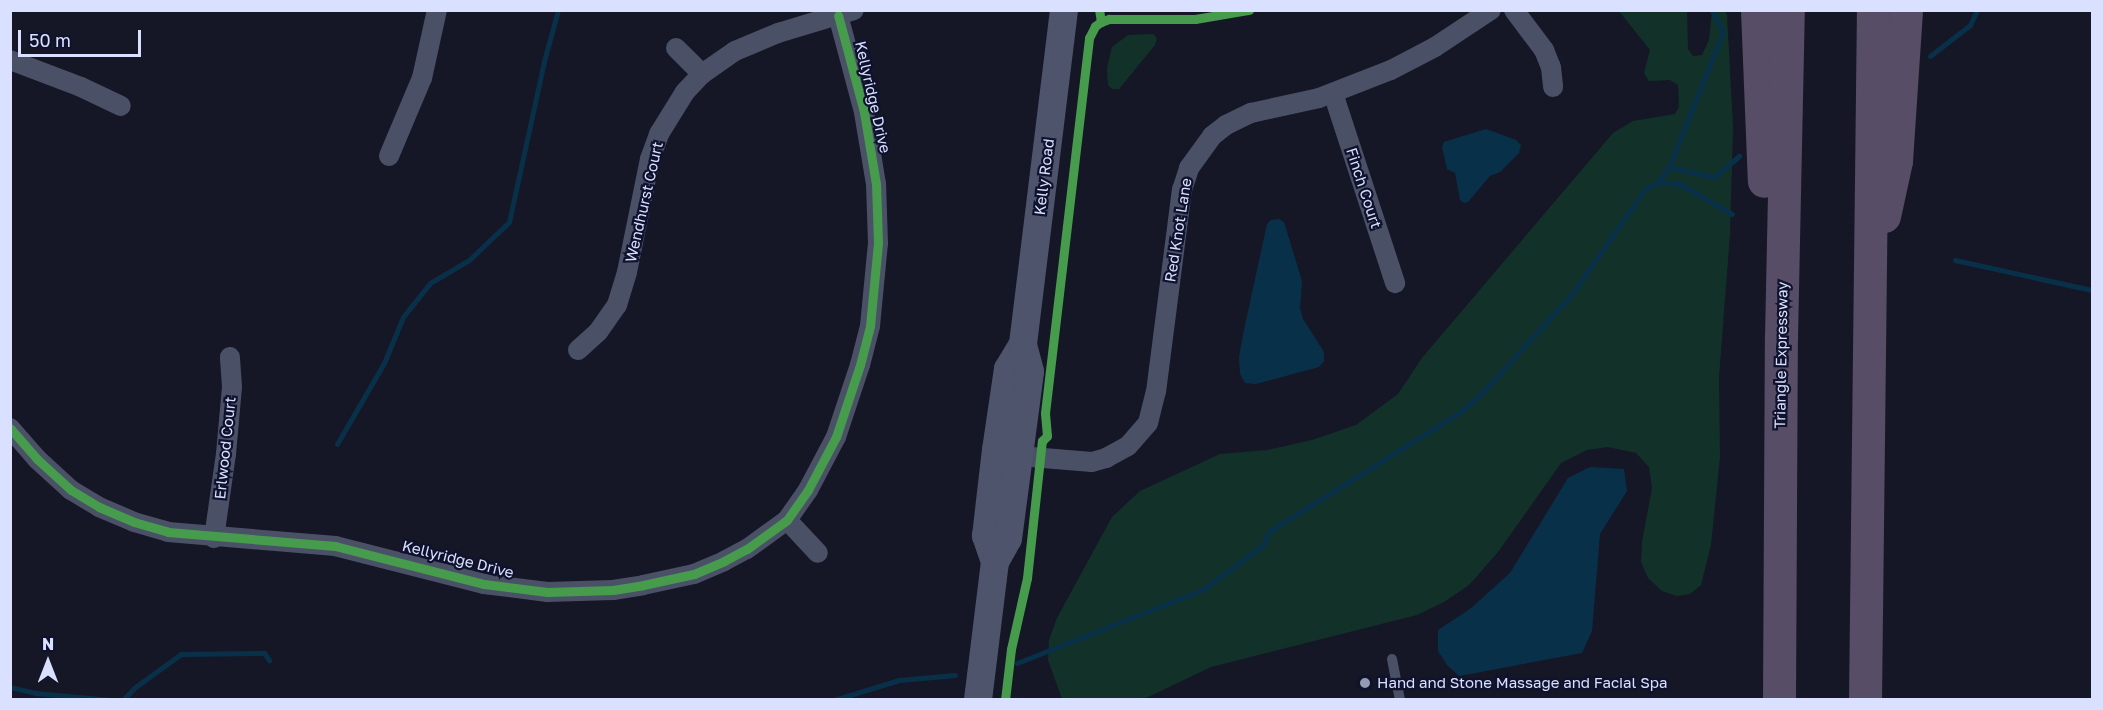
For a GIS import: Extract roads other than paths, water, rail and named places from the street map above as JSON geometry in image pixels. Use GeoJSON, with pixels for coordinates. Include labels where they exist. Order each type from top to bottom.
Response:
{"type":"FeatureCollection","features":[{"type":"Feature","properties":{"kind":"highway"},"geometry":{"type":"LineString","coordinates":[[1757,10],[1768,292],[1781,336]]}},
{"type":"Feature","properties":{"kind":"highway","name":"Triangle Expressway"},"geometry":{"type":"LineString","coordinates":[[1779,699],[1781,336],[1788,10]]}},
{"type":"Feature","properties":{"kind":"highway"},"geometry":{"type":"LineString","coordinates":[[1865,699],[1873,10]]}},
{"type":"Feature","properties":{"kind":"highway"},"geometry":{"type":"LineString","coordinates":[[1870,279],[1896,160],[1906,10]]}},
{"type":"Feature","properties":{"kind":"main road","name":"Kelly Road"},"geometry":{"type":"LineString","coordinates":[[978,699],[995,562],[1008,539],[1030,371],[1023,344],[1064,10]]}},
{"type":"Feature","properties":{"kind":"main road","name":"Kelly Road"},"geometry":{"type":"LineString","coordinates":[[995,562],[986,536],[996,450],[1008,369],[1023,344]]}},
{"type":"Feature","properties":{"kind":"street"},"geometry":{"type":"LineString","coordinates":[[389,156],[422,78],[437,10]]}},
{"type":"Feature","properties":{"kind":"street","name":"Red Knot Lane"},"geometry":{"type":"LineString","coordinates":[[1019,456],[1092,462],[1119,453],[1139,436],[1148,423],[1153,406],[1179,203],[1189,168],[1201,148],[1226,125],[1251,113],[1333,93],[1411,60],[1491,10]]}},
{"type":"Feature","properties":{"kind":"street"},"geometry":{"type":"LineString","coordinates":[[1514,10],[1544,50],[1551,67],[1553,87]]}},
{"type":"Feature","properties":{"kind":"street","name":"Wendhurst Court"},"geometry":{"type":"LineString","coordinates":[[578,350],[598,332],[617,305],[627,272],[655,145],[674,109],[702,74],[735,51],[756,41],[846,13]]}},
{"type":"Feature","properties":{"kind":"street","name":"Kellyridge Drive"},"geometry":{"type":"LineString","coordinates":[[10,428],[52,474],[99,507],[134,522],[168,532],[214,538],[335,546],[484,584],[547,592],[613,590],[694,573],[747,549],[787,520],[808,490],[836,437],[860,365],[870,326],[875,283],[877,213],[872,152],[846,13]]}},
{"type":"Feature","properties":{"kind":"street"},"geometry":{"type":"LineString","coordinates":[[676,48],[702,74]]}},
{"type":"Feature","properties":{"kind":"street"},"geometry":{"type":"LineString","coordinates":[[10,60],[81,87],[121,106]]}},
{"type":"Feature","properties":{"kind":"street","name":"Finch Court"},"geometry":{"type":"LineString","coordinates":[[1333,93],[1395,283]]}},
{"type":"Feature","properties":{"kind":"street","name":"Erlwood Court"},"geometry":{"type":"LineString","coordinates":[[214,538],[226,454],[231,387],[230,357]]}},
{"type":"Feature","properties":{"kind":"street"},"geometry":{"type":"LineString","coordinates":[[787,520],[818,553]]}},
{"type":"Feature","properties":{"kind":"lane"},"geometry":{"type":"LineString","coordinates":[[1392,659],[1400,699]]}},
{"type":"Feature","properties":{"kind":"water"},"geometry":{"type":"Polygon","coordinates":[[[1486,129],[1516,140],[1521,145],[1519,153],[1500,172],[1490,176],[1468,202],[1464,203],[1460,200],[1455,173],[1447,169],[1442,147],[1444,142],[1486,129]]]}},
{"type":"Feature","properties":{"kind":"water"},"geometry":{"type":"Polygon","coordinates":[[[1279,219],[1284,222],[1302,281],[1300,308],[1303,319],[1324,352],[1324,361],[1319,367],[1256,384],[1245,383],[1240,374],[1239,357],[1244,330],[1267,224],[1271,220],[1279,219]]]}},
{"type":"Feature","properties":{"kind":"water"},"geometry":{"type":"Polygon","coordinates":[[[1590,467],[1624,469],[1627,491],[1600,534],[1592,631],[1582,653],[1459,676],[1447,665],[1438,651],[1438,630],[1470,609],[1510,573],[1568,478],[1590,467]]]}},
{"type":"Feature","properties":{"kind":"waterway"},"geometry":{"type":"LineString","coordinates":[[337,444],[384,363],[403,317],[430,283],[469,260],[509,222],[544,61],[558,10]]}},
{"type":"Feature","properties":{"kind":"waterway"},"geometry":{"type":"LineString","coordinates":[[1669,167],[1723,32],[1712,10]]}},
{"type":"Feature","properties":{"kind":"waterway"},"geometry":{"type":"LineString","coordinates":[[1930,56],[1970,25],[1977,10]]}},
{"type":"Feature","properties":{"kind":"waterway"},"geometry":{"type":"LineString","coordinates":[[1017,663],[1204,589],[1263,545],[1270,531],[1459,413],[1483,392],[1572,294],[1645,189],[1658,182],[1669,167],[1714,177],[1739,156]]}},
{"type":"Feature","properties":{"kind":"waterway"},"geometry":{"type":"LineString","coordinates":[[1658,182],[1680,184],[1732,214]]}},
{"type":"Feature","properties":{"kind":"waterway"},"geometry":{"type":"LineString","coordinates":[[1955,260],[2092,290]]}},
{"type":"Feature","properties":{"kind":"waterway"},"geometry":{"type":"LineString","coordinates":[[123,700],[134,688],[181,654],[264,653],[269,660]]}},
{"type":"Feature","properties":{"kind":"waterway"},"geometry":{"type":"LineString","coordinates":[[834,700],[899,680],[955,675]]}},
{"type":"Feature","properties":{"kind":"waterway"},"geometry":{"type":"LineString","coordinates":[[10,687],[35,693],[112,700]]}},
{"type":"Feature","properties":{"kind":"place","name":"Hand and Stone Massage and Facial Spa"},"geometry":{"type":"Point","coordinates":[1365,683]}}]}
